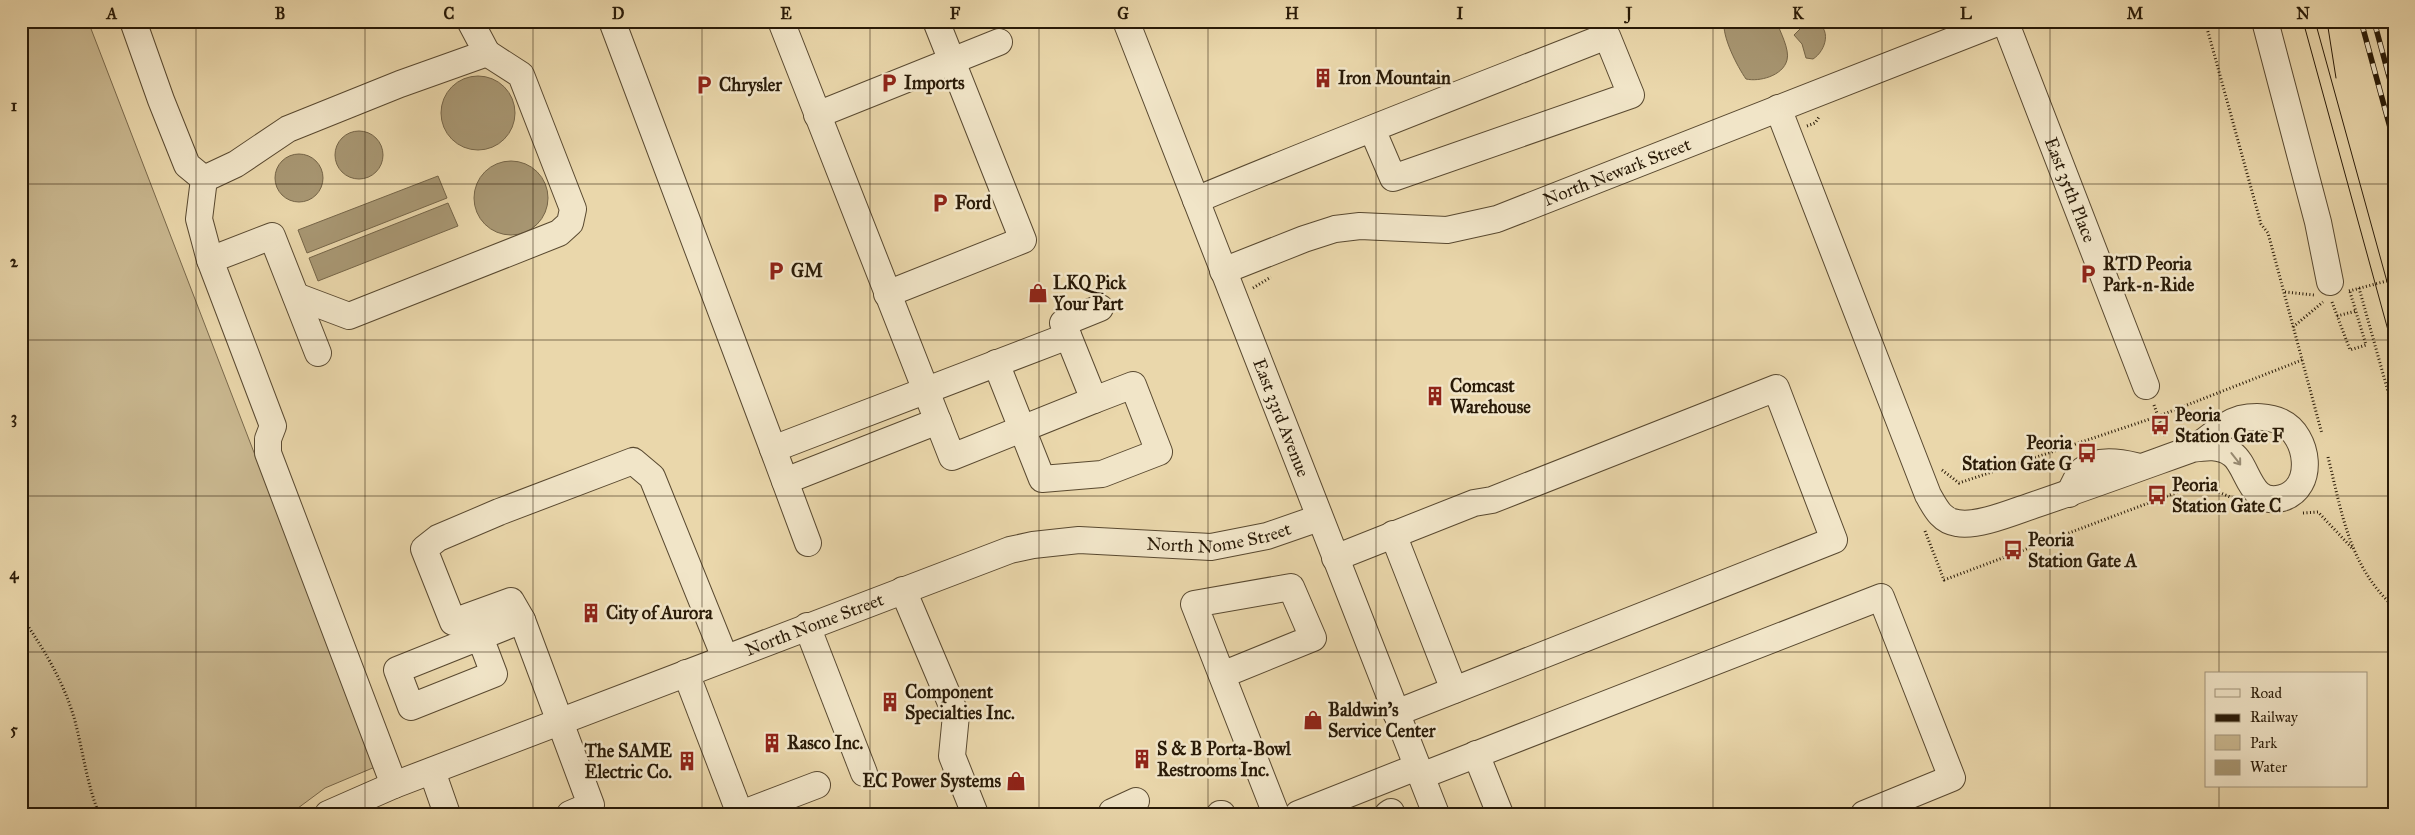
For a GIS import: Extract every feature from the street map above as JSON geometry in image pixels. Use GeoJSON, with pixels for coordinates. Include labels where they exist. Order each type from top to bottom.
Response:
{"type":"FeatureCollection","features":[{"type":"Feature","properties":{"kind":"street"},"geometry":{"type":"LineString","coordinates":[[133,21],[160,100],[187,165],[204,179]]}},
{"type":"Feature","properties":{"kind":"street"},"geometry":{"type":"LineString","coordinates":[[296,296],[349,316],[559,233],[570,223],[574,208],[520,75],[487,53],[470,21]]}},
{"type":"Feature","properties":{"kind":"street"},"geometry":{"type":"LineString","coordinates":[[612,21],[808,543]]}},
{"type":"Feature","properties":{"kind":"street"},"geometry":{"type":"LineString","coordinates":[[781,21],[952,457],[1023,430],[1133,385],[1159,452],[1102,474],[1042,479],[1023,430],[996,363]]}},
{"type":"Feature","properties":{"kind":"street"},"geometry":{"type":"LineString","coordinates":[[887,294],[1023,240],[936,21]]}},
{"type":"Feature","properties":{"kind":"street","name":"East 33rd Avenue"},"geometry":{"type":"LineString","coordinates":[[1126,21],[1436,814]]}},
{"type":"Feature","properties":{"kind":"street","name":"North Newark Street"},"geometry":{"type":"LineString","coordinates":[[1223,271],[1310,236],[1335,229],[1360,226],[1447,230],[1497,219],[2004,21]]}},
{"type":"Feature","properties":{"kind":"street","name":"East 35th Place"},"geometry":{"type":"LineString","coordinates":[[2004,21],[2146,386]]}},
{"type":"Feature","properties":{"kind":"street"},"geometry":{"type":"LineString","coordinates":[[2265,21],[2337,290]]}},
{"type":"Feature","properties":{"kind":"street"},"geometry":{"type":"LineString","coordinates":[[1196,200],[1372,129],[1607,36],[1631,95],[1393,178],[1372,129]]}},
{"type":"Feature","properties":{"kind":"street"},"geometry":{"type":"LineString","coordinates":[[817,115],[1000,42]]}},
{"type":"Feature","properties":{"kind":"street"},"geometry":{"type":"LineString","coordinates":[[204,179],[236,164],[288,129],[400,84],[487,53]]}},
{"type":"Feature","properties":{"kind":"street"},"geometry":{"type":"LineString","coordinates":[[1778,108],[1928,495],[1941,516],[1958,524],[1971,523],[2011,513],[2069,494],[2082,470],[2093,465],[2119,462],[2142,467],[2192,448]]}},
{"type":"Feature","properties":{"kind":"street"},"geometry":{"type":"LineString","coordinates":[[204,179],[199,219],[210,260],[273,426],[268,439],[268,453],[394,786]]}},
{"type":"Feature","properties":{"kind":"street"},"geometry":{"type":"LineString","coordinates":[[210,260],[272,236],[318,353]]}},
{"type":"Feature","properties":{"kind":"street"},"geometry":{"type":"LineString","coordinates":[[1094,400],[1063,324],[1100,308]]}},
{"type":"Feature","properties":{"kind":"street"},"geometry":{"type":"LineString","coordinates":[[773,448],[1068,336]]}},
{"type":"Feature","properties":{"kind":"street"},"geometry":{"type":"LineString","coordinates":[[1335,558],[1474,503],[1492,500],[1776,388],[1834,540],[1396,713]]}},
{"type":"Feature","properties":{"kind":"street"},"geometry":{"type":"LineString","coordinates":[[786,481],[938,421]]}},
{"type":"Feature","properties":{"kind":"street"},"geometry":{"type":"LineString","coordinates":[[570,814],[591,806],[522,620],[511,601],[453,622],[424,549],[438,538],[499,512],[633,461],[652,477],[725,658]]}},
{"type":"Feature","properties":{"kind":"street","name":"North Nome Street"},"geometry":{"type":"LineString","coordinates":[[328,814],[365,806],[394,786],[984,558],[1033,545],[1078,540],[1211,547],[1267,536],[1319,518]]}},
{"type":"Feature","properties":{"kind":"street"},"geometry":{"type":"LineString","coordinates":[[1393,534],[1454,690]]}},
{"type":"Feature","properties":{"kind":"street"},"geometry":{"type":"LineString","coordinates":[[903,590],[956,715],[952,756],[975,814]]}},
{"type":"Feature","properties":{"kind":"street"},"geometry":{"type":"LineString","coordinates":[[1298,814],[1334,807],[1419,771],[1476,754],[1881,597],[1952,778],[1864,814]]}},
{"type":"Feature","properties":{"kind":"street"},"geometry":{"type":"LineString","coordinates":[[480,637],[522,620]]}},
{"type":"Feature","properties":{"kind":"street"},"geometry":{"type":"LineString","coordinates":[[807,626],[864,773]]}},
{"type":"Feature","properties":{"kind":"street"},"geometry":{"type":"LineString","coordinates":[[686,673],[741,814],[817,785]]}},
{"type":"Feature","properties":{"kind":"street"},"geometry":{"type":"LineString","coordinates":[[1222,675],[1276,814]]}},
{"type":"Feature","properties":{"kind":"street"},"geometry":{"type":"LineString","coordinates":[[1476,754],[1500,814]]}},
{"type":"Feature","properties":{"kind":"street"},"geometry":{"type":"LineString","coordinates":[[432,771],[447,814]]}},
{"type":"Feature","properties":{"kind":"street"},"geometry":{"type":"LineString","coordinates":[[1112,814],[1112,812],[1136,801]]}},
{"type":"Feature","properties":{"kind":"path"},"geometry":{"type":"LineString","coordinates":[[2205,21],[2261,224],[2268,233],[2285,292],[2322,435]]}},
{"type":"Feature","properties":{"kind":"path"},"geometry":{"type":"LineString","coordinates":[[1233,297],[1262,285],[1277,273]]}},
{"type":"Feature","properties":{"kind":"path"},"geometry":{"type":"LineString","coordinates":[[2285,292],[2359,288],[2394,278]]}},
{"type":"Feature","properties":{"kind":"path"},"geometry":{"type":"LineString","coordinates":[[2359,288],[2394,413]]}},
{"type":"Feature","properties":{"kind":"path"},"geometry":{"type":"LineString","coordinates":[[2293,328],[2330,297],[2350,350],[2366,345],[2356,311],[2337,290]]}},
{"type":"Feature","properties":{"kind":"path"},"geometry":{"type":"LineString","coordinates":[[2337,316],[2356,311]]}},
{"type":"Feature","properties":{"kind":"path"},"geometry":{"type":"LineString","coordinates":[[1938,462],[1941,470],[1959,483],[2159,416],[2302,360]]}},
{"type":"Feature","properties":{"kind":"path"},"geometry":{"type":"LineString","coordinates":[[2159,416],[2165,436]]}},
{"type":"Feature","properties":{"kind":"path"},"geometry":{"type":"LineString","coordinates":[[2327,454],[2352,548],[2368,577],[2394,607]]}},
{"type":"Feature","properties":{"kind":"path"},"geometry":{"type":"LineString","coordinates":[[1922,524],[1944,580],[2199,484],[2242,502]]}},
{"type":"Feature","properties":{"kind":"path"},"geometry":{"type":"LineString","coordinates":[[2301,514],[2318,512],[2352,548]]}},
{"type":"Feature","properties":{"kind":"path"},"geometry":{"type":"LineString","coordinates":[[21,616],[43,648],[66,694],[93,800],[99,814]]}},
{"type":"Feature","properties":{"kind":"green space"},"geometry":{"type":"Polygon","coordinates":[[[21,21],[88,21],[375,767],[325,788],[290,814],[21,814],[21,21]]]}},
{"type":"Feature","properties":{"kind":"water"},"geometry":{"type":"Polygon","coordinates":[[[1724,21],[1776,21],[1788,56],[1785,66],[1776,74],[1764,79],[1746,79],[1728,43],[1725,35],[1724,21]]]}},
{"type":"Feature","properties":{"kind":"water"},"geometry":{"type":"Polygon","coordinates":[[[1813,21],[1823,28],[1825,39],[1821,51],[1813,59],[1806,58],[1802,44],[1794,35],[1813,21]]]}},
{"type":"Feature","properties":{"kind":"water"},"geometry":{"type":"Polygon","coordinates":[[[478,76],[492,79],[504,87],[512,99],[515,113],[512,127],[504,139],[492,147],[478,150],[464,147],[452,139],[444,127],[441,113],[444,99],[452,87],[464,79],[478,76]]]}},
{"type":"Feature","properties":{"kind":"water"},"geometry":{"type":"Polygon","coordinates":[[[354,131],[364,131],[376,138],[383,150],[383,160],[376,172],[364,179],[354,179],[346,175],[339,168],[335,160],[335,150],[339,142],[346,135],[354,131]]]}},
{"type":"Feature","properties":{"kind":"water"},"geometry":{"type":"Polygon","coordinates":[[[294,154],[304,154],[316,161],[323,173],[323,183],[316,195],[304,202],[294,202],[286,198],[279,191],[275,183],[275,173],[279,165],[286,158],[294,154]]]}},
{"type":"Feature","properties":{"kind":"water"},"geometry":{"type":"Polygon","coordinates":[[[511,161],[525,164],[537,172],[545,184],[548,198],[545,212],[537,224],[525,232],[511,235],[497,232],[485,224],[477,212],[474,198],[477,184],[485,172],[497,164],[511,161]]]}},
{"type":"Feature","properties":{"kind":"water"},"geometry":{"type":"Polygon","coordinates":[[[438,176],[447,198],[307,253],[298,230],[438,176]]]}},
{"type":"Feature","properties":{"kind":"water"},"geometry":{"type":"Polygon","coordinates":[[[448,203],[458,226],[318,281],[309,258],[448,203]]]}},
{"type":"Feature","properties":{"kind":"tram line"},"geometry":{"type":"LineString","coordinates":[[2303,21],[2394,352]]}},
{"type":"Feature","properties":{"kind":"tram line"},"geometry":{"type":"LineString","coordinates":[[2315,21],[2394,307]]}},
{"type":"Feature","properties":{"kind":"tram line"},"geometry":{"type":"LineString","coordinates":[[2327,21],[2336,78]]}},
{"type":"Feature","properties":{"kind":"railway"},"geometry":{"type":"LineString","coordinates":[[2361,21],[2394,142]]}},
{"type":"Feature","properties":{"kind":"railway"},"geometry":{"type":"LineString","coordinates":[[2374,21],[2394,95]]}},
{"type":"Feature","properties":{"kind":"place","name":"Iron Mountain"},"geometry":{"type":"Point","coordinates":[1323,78]}},
{"type":"Feature","properties":{"kind":"place","name":"Imports"},"geometry":{"type":"Point","coordinates":[889,83]}},
{"type":"Feature","properties":{"kind":"place","name":"Chrysler"},"geometry":{"type":"Point","coordinates":[704,85]}},
{"type":"Feature","properties":{"kind":"place","name":"Ford"},"geometry":{"type":"Point","coordinates":[940,203]}},
{"type":"Feature","properties":{"kind":"place","name":"GM"},"geometry":{"type":"Point","coordinates":[776,271]}},
{"type":"Feature","properties":{"kind":"place","name":"RTD Peoria Park-n-Ride"},"geometry":{"type":"Point","coordinates":[2088,274]}},
{"type":"Feature","properties":{"kind":"place","name":"LKQ Pick Your Part"},"geometry":{"type":"Point","coordinates":[1038,293]}},
{"type":"Feature","properties":{"kind":"place","name":"Comcast Warehouse"},"geometry":{"type":"Point","coordinates":[1435,396]}},
{"type":"Feature","properties":{"kind":"place","name":"Peoria Station Gate F"},"geometry":{"type":"Point","coordinates":[2160,425]}},
{"type":"Feature","properties":{"kind":"place","name":"Peoria Station Gate G"},"geometry":{"type":"Point","coordinates":[2087,453]}},
{"type":"Feature","properties":{"kind":"place","name":"Peoria Station Gate C"},"geometry":{"type":"Point","coordinates":[2157,495]}},
{"type":"Feature","properties":{"kind":"place","name":"Peoria Station Gate A"},"geometry":{"type":"Point","coordinates":[2013,550]}},
{"type":"Feature","properties":{"kind":"place","name":"City of Aurora"},"geometry":{"type":"Point","coordinates":[591,613]}},
{"type":"Feature","properties":{"kind":"place","name":"Component Specialties Inc."},"geometry":{"type":"Point","coordinates":[890,702]}},
{"type":"Feature","properties":{"kind":"place","name":"Baldwin's Service Center"},"geometry":{"type":"Point","coordinates":[1313,720]}},
{"type":"Feature","properties":{"kind":"place","name":"Rasco Inc."},"geometry":{"type":"Point","coordinates":[772,743]}},
{"type":"Feature","properties":{"kind":"place","name":"S & B Porta-Bowl Restrooms Inc."},"geometry":{"type":"Point","coordinates":[1142,759]}},
{"type":"Feature","properties":{"kind":"place","name":"The SAME Electric Co."},"geometry":{"type":"Point","coordinates":[687,761]}},
{"type":"Feature","properties":{"kind":"place","name":"EC Power Systems"},"geometry":{"type":"Point","coordinates":[1016,781]}}]}
